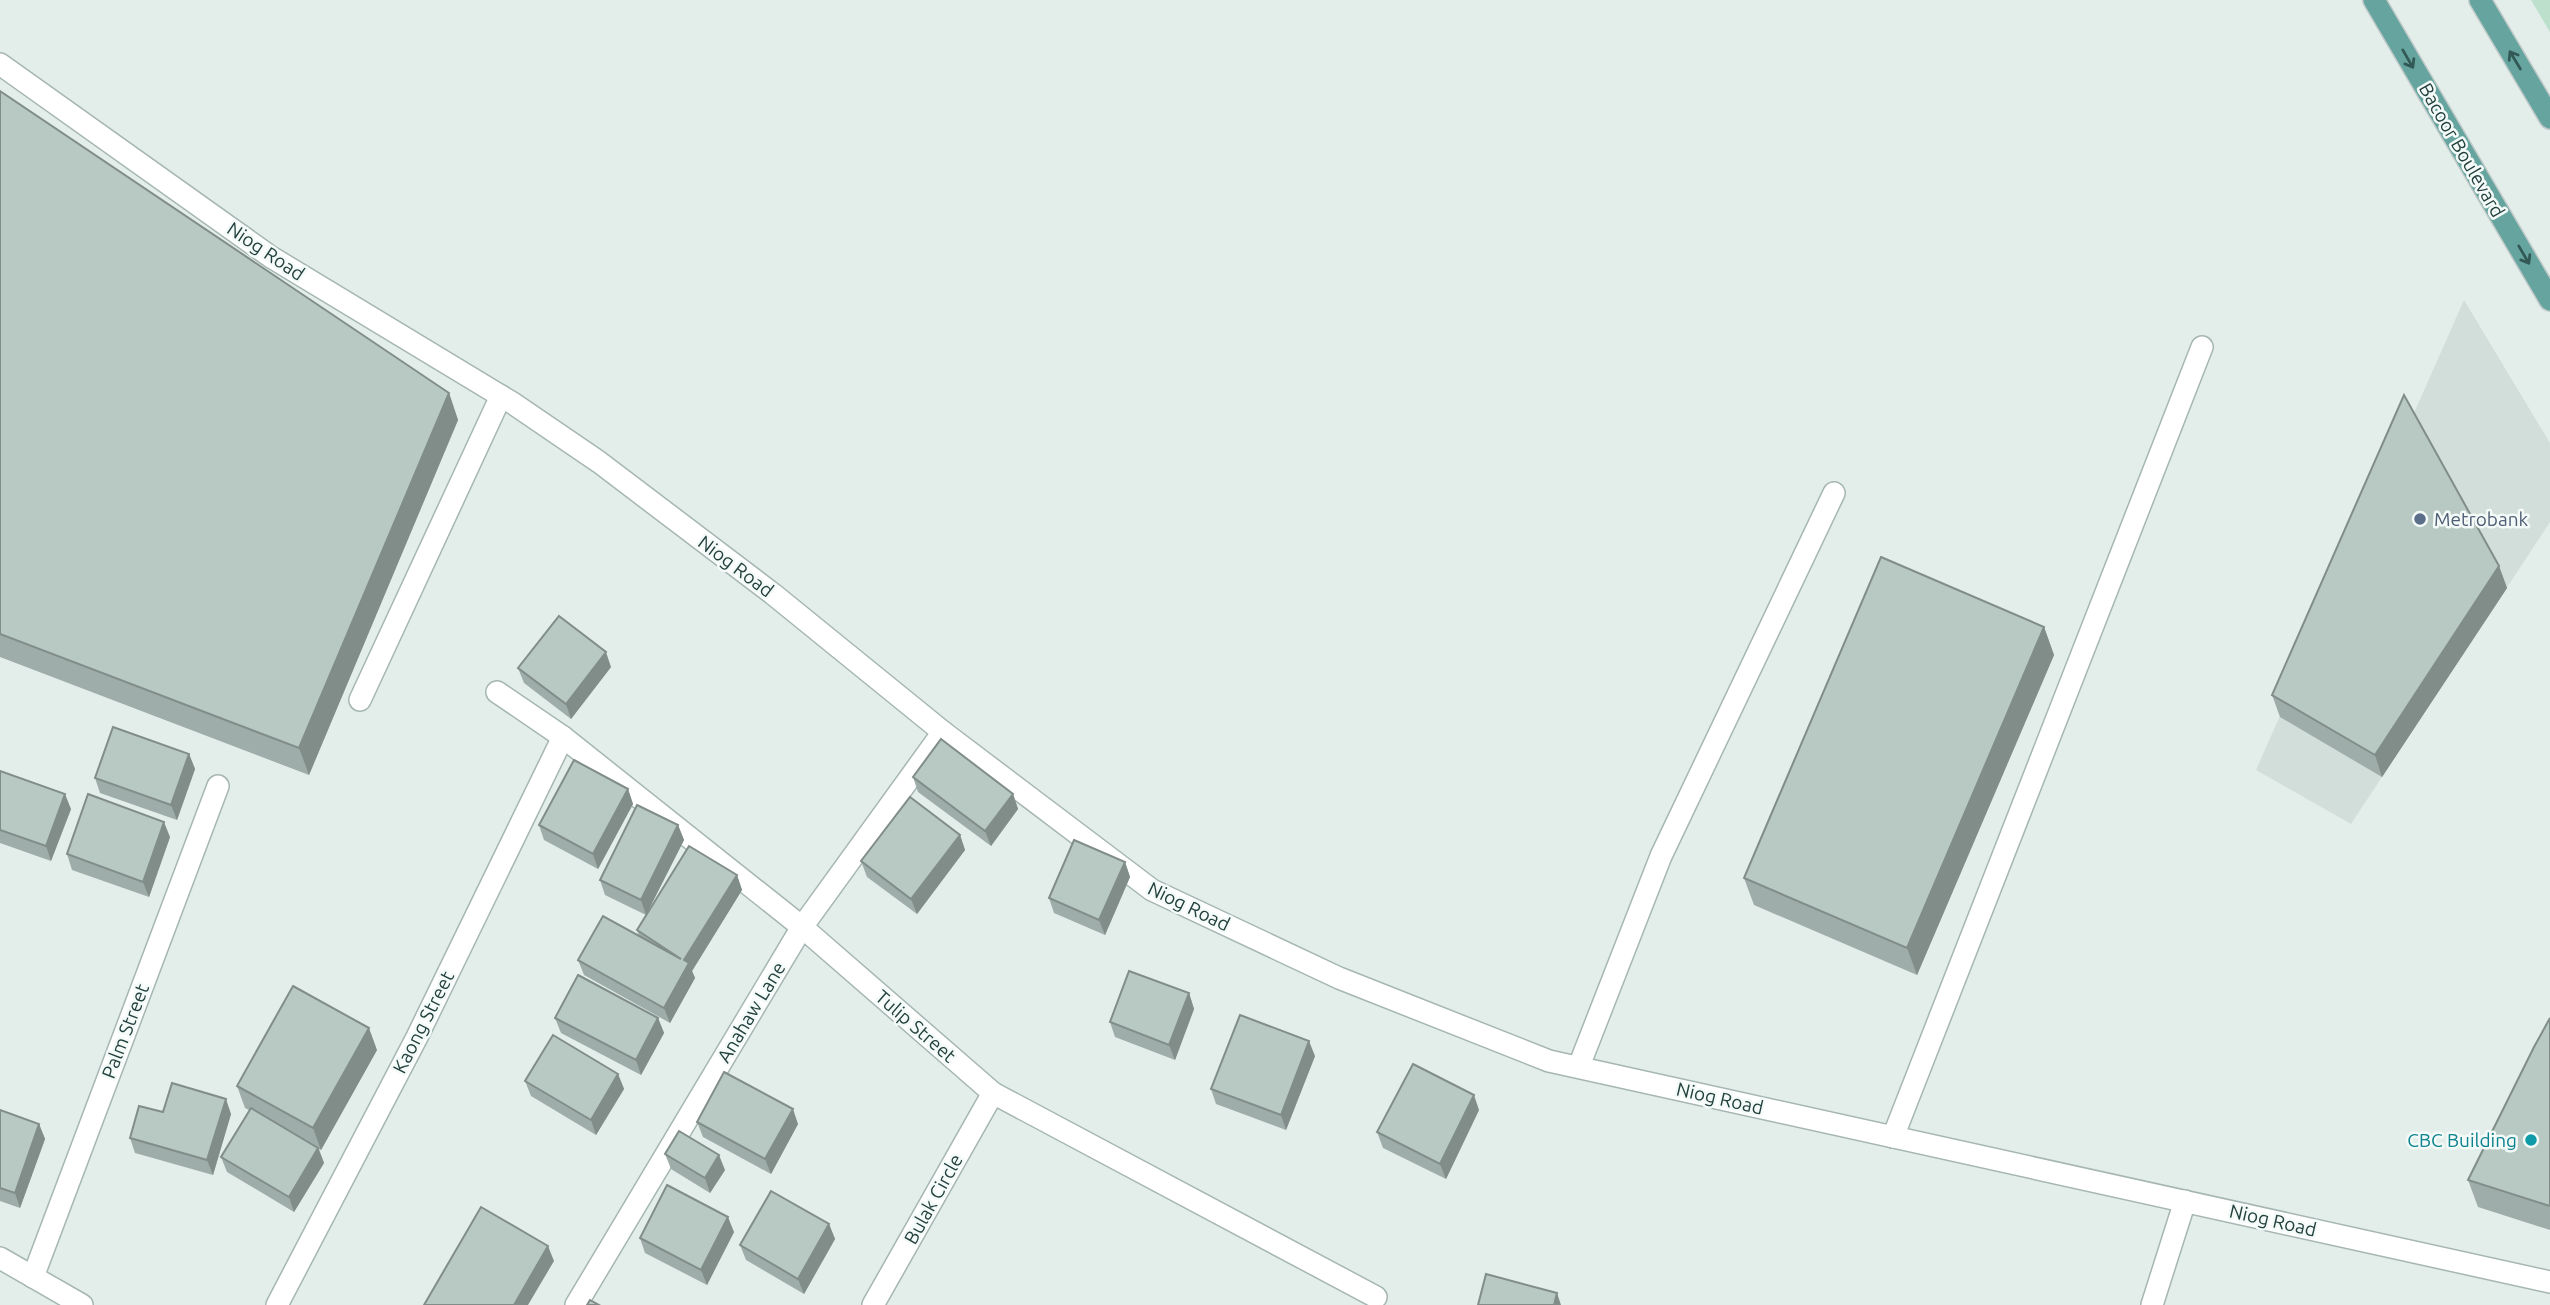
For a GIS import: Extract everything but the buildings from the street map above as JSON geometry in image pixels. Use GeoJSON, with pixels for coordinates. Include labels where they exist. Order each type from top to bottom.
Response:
{"type":"FeatureCollection","features":[{"type":"Feature","properties":{"kind":"main road","name":"Bacoor Boulevard"},"geometry":{"type":"LineString","coordinates":[[2374,0],[2550,300]]}},
{"type":"Feature","properties":{"kind":"main road"},"geometry":{"type":"LineString","coordinates":[[2480,0],[2550,118]]}},
{"type":"Feature","properties":{"kind":"street","name":"Niog Road"},"geometry":{"type":"LineString","coordinates":[[0,64],[271,257],[501,396],[599,462],[773,594],[943,732],[1152,890],[1339,978],[1549,1061],[2550,1282]]}},
{"type":"Feature","properties":{"kind":"street"},"geometry":{"type":"LineString","coordinates":[[1893,1137],[2202,347]]}},
{"type":"Feature","properties":{"kind":"street"},"geometry":{"type":"LineString","coordinates":[[360,700],[501,396]]}},
{"type":"Feature","properties":{"kind":"street"},"geometry":{"type":"LineString","coordinates":[[1579,1066],[1661,856],[1834,493]]}},
{"type":"Feature","properties":{"kind":"street","name":"Tulip Street"},"geometry":{"type":"LineString","coordinates":[[497,692],[563,737],[802,927],[993,1093],[1376,1297]]}},
{"type":"Feature","properties":{"kind":"street","name":"Anahaw Lane"},"geometry":{"type":"LineString","coordinates":[[576,1305],[802,927],[943,732]]}},
{"type":"Feature","properties":{"kind":"street","name":"Kaong Street"},"geometry":{"type":"LineString","coordinates":[[277,1305],[417,1037],[563,737]]}},
{"type":"Feature","properties":{"kind":"street","name":"Palm Street"},"geometry":{"type":"LineString","coordinates":[[33,1277],[218,786]]}},
{"type":"Feature","properties":{"kind":"street","name":"Bulak Circle"},"geometry":{"type":"LineString","coordinates":[[873,1305],[993,1093]]}},
{"type":"Feature","properties":{"kind":"street"},"geometry":{"type":"LineString","coordinates":[[2152,1305],[2185,1200]]}},
{"type":"Feature","properties":{"kind":"street"},"geometry":{"type":"LineString","coordinates":[[0,1258],[82,1305]]}},
{"type":"Feature","properties":{"kind":"shaded area"},"geometry":{"type":"Polygon","coordinates":[[[2464,300],[2550,443],[2550,522],[2351,824],[2256,770],[2464,300]]]}},
{"type":"Feature","properties":{"kind":"green space"},"geometry":{"type":"Polygon","coordinates":[[[2531,0],[2550,0],[2550,32],[2531,0]]]}},
{"type":"Feature","properties":{"kind":"place","name":"Metrobank"},"geometry":{"type":"Point","coordinates":[2420,519]}},
{"type":"Feature","properties":{"kind":"place","name":"CBC Building"},"geometry":{"type":"Point","coordinates":[2531,1140]}}]}
